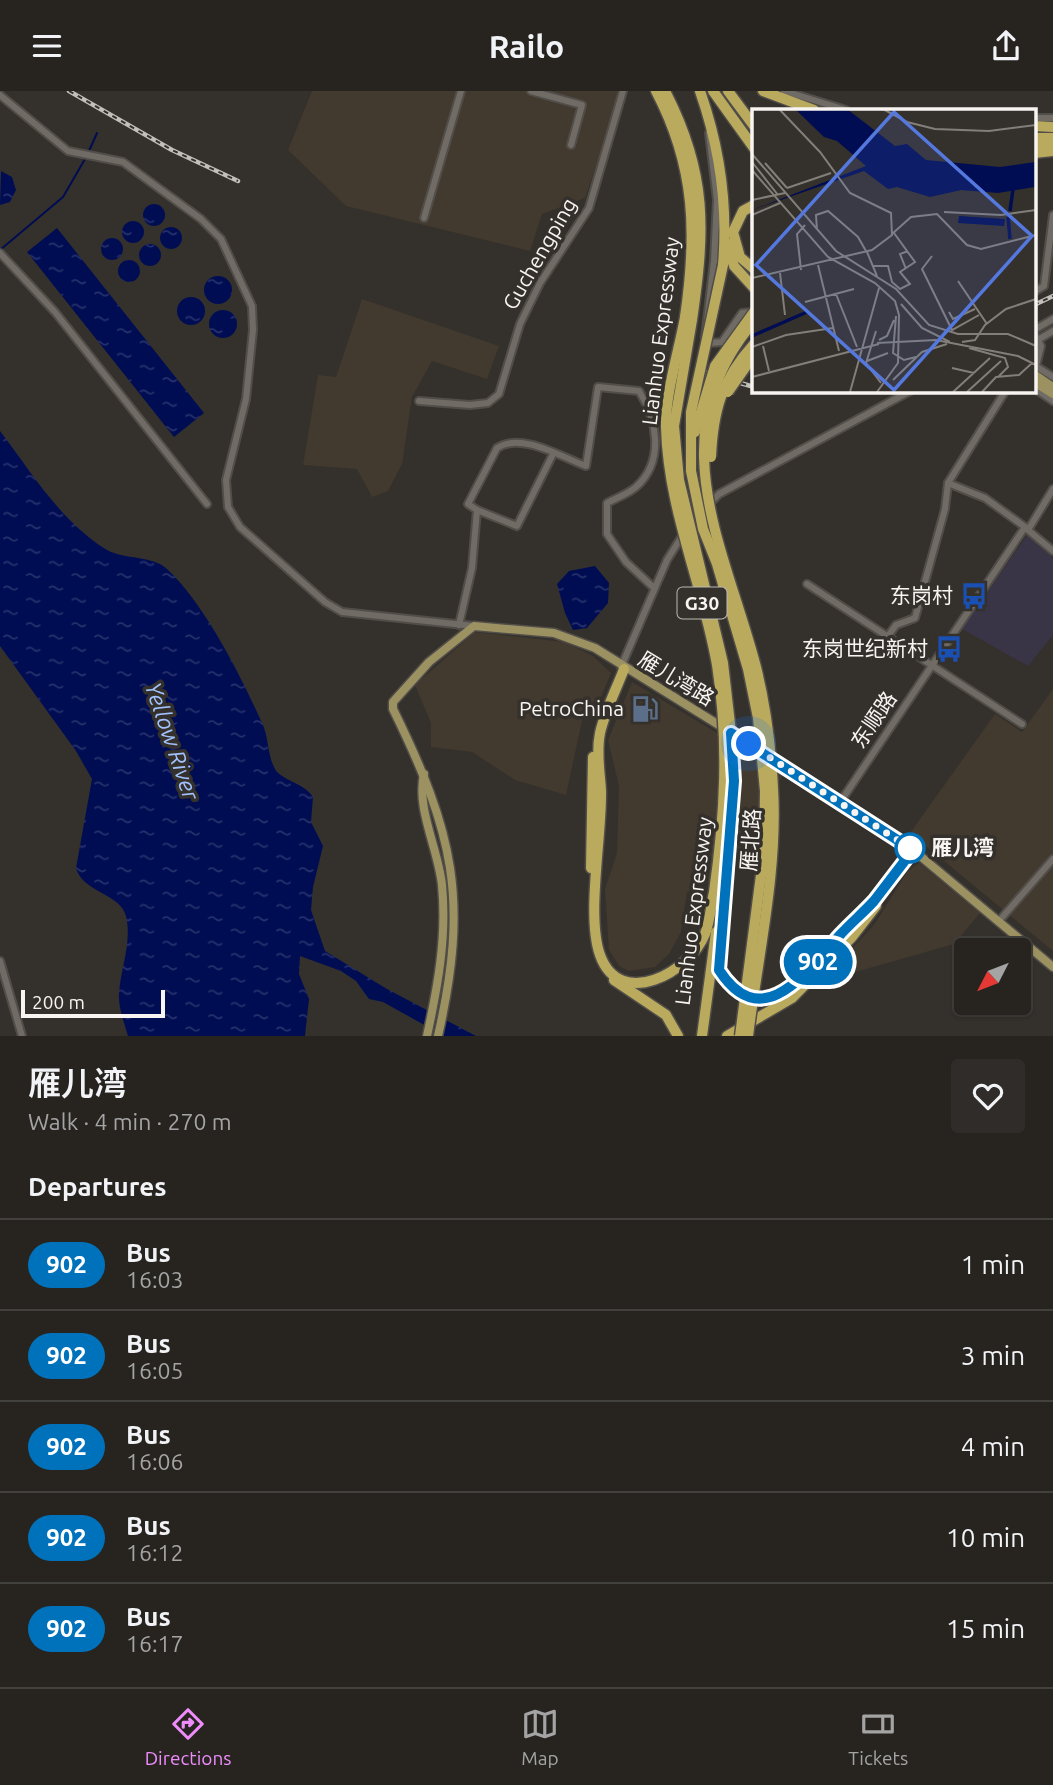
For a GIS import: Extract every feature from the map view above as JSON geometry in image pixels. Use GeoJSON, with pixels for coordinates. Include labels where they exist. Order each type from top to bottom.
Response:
{"type":"FeatureCollection","features":[{"type":"Feature","properties":{"kind":"highway","name":"Lianhuo Expressway"},"geometry":{"type":"LineString","coordinates":[[656,91],[687,174],[692,207],[693,262],[674,426],[679,480],[723,663],[732,741],[732,815],[697,1036]]}},
{"type":"Feature","properties":{"kind":"highway","name":"Lianhuo Expressway"},"geometry":{"type":"LineString","coordinates":[[665,91],[685,139],[701,202],[701,251],[666,424],[670,480],[716,665],[725,744],[725,816],[720,894],[702,1036]]}},
{"type":"Feature","properties":{"kind":"highway"},"geometry":{"type":"LineString","coordinates":[[698,91],[708,115],[720,163],[729,266],[691,412],[691,471],[698,505],[708,528]]}},
{"type":"Feature","properties":{"kind":"highway"},"geometry":{"type":"LineString","coordinates":[[713,91],[752,145]]}},
{"type":"Feature","properties":{"kind":"highway"},"geometry":{"type":"LineString","coordinates":[[728,91],[752,124]]}},
{"type":"Feature","properties":{"kind":"highway"},"geometry":{"type":"LineString","coordinates":[[763,91],[811,109]]}},
{"type":"Feature","properties":{"kind":"highway"},"geometry":{"type":"LineString","coordinates":[[752,206],[743,211],[733,232],[740,257],[752,267]]}},
{"type":"Feature","properties":{"kind":"highway"},"geometry":{"type":"LineString","coordinates":[[729,266],[752,286]]}},
{"type":"Feature","properties":{"kind":"highway"},"geometry":{"type":"LineString","coordinates":[[698,505],[695,434],[706,387],[726,346],[752,314]]}},
{"type":"Feature","properties":{"kind":"highway"},"geometry":{"type":"LineString","coordinates":[[709,492],[703,429],[712,390],[728,356],[752,324]]}},
{"type":"Feature","properties":{"kind":"highway"},"geometry":{"type":"LineString","coordinates":[[708,528],[715,412],[734,366],[752,346]]}},
{"type":"Feature","properties":{"kind":"highway"},"geometry":{"type":"LineString","coordinates":[[709,492],[715,439],[728,392],[752,358]]}},
{"type":"Feature","properties":{"kind":"highway","name":"雁北路"},"geometry":{"type":"LineString","coordinates":[[708,528],[748,669],[758,718],[765,790],[764,852],[740,1036]]}},
{"type":"Feature","properties":{"kind":"highway","name":"雁北路"},"geometry":{"type":"LineString","coordinates":[[708,528],[756,668],[766,718],[773,790],[772,853],[748,1036]]}},
{"type":"Feature","properties":{"kind":"highway"},"geometry":{"type":"LineString","coordinates":[[622,668],[603,722],[598,747],[601,793],[596,924],[598,949],[607,968],[620,979],[631,983],[655,981],[666,976],[705,935],[720,894]]}},
{"type":"Feature","properties":{"kind":"highway"},"geometry":{"type":"LineString","coordinates":[[622,668],[594,740],[591,806],[592,945],[594,956],[613,980],[666,1015],[678,1036]]}},
{"type":"Feature","properties":{"kind":"highway"},"geometry":{"type":"LineString","coordinates":[[720,894],[719,970],[729,987],[748,998],[766,1000],[782,996],[807,975],[915,851]]}},
{"type":"Feature","properties":{"kind":"highway"},"geometry":{"type":"LineString","coordinates":[[727,1036],[752,1019],[778,1009],[805,986],[852,937],[915,851]]}},
{"type":"Feature","properties":{"kind":"main road"},"geometry":{"type":"LineString","coordinates":[[1036,369],[1053,387]]}},
{"type":"Feature","properties":{"kind":"main road"},"geometry":{"type":"LineString","coordinates":[[1036,383],[1053,394]]}},
{"type":"Feature","properties":{"kind":"main road"},"geometry":{"type":"LineString","coordinates":[[438,1036],[450,985],[455,933],[453,880],[444,835],[424,774],[393,709],[393,702],[401,690],[474,626]]}},
{"type":"Feature","properties":{"kind":"main road","name":"雁儿湾路"},"geometry":{"type":"LineString","coordinates":[[474,626],[554,633],[595,648],[622,668],[841,801],[915,851],[1053,967]]}},
{"type":"Feature","properties":{"kind":"main road"},"geometry":{"type":"LineString","coordinates":[[424,774],[419,793],[433,838],[442,881],[444,925],[439,982],[427,1036]]}},
{"type":"Feature","properties":{"kind":"street"},"geometry":{"type":"LineString","coordinates":[[424,218],[461,91]]}},
{"type":"Feature","properties":{"kind":"street"},"geometry":{"type":"LineString","coordinates":[[531,91],[582,104],[572,145]]}},
{"type":"Feature","properties":{"kind":"street","name":"Guchengping"},"geometry":{"type":"LineString","coordinates":[[419,401],[470,405],[488,403],[499,394],[520,324],[540,282],[589,208],[623,91]]}},
{"type":"Feature","properties":{"kind":"street"},"geometry":{"type":"LineString","coordinates":[[784,91],[843,109]]}},
{"type":"Feature","properties":{"kind":"street"},"geometry":{"type":"LineString","coordinates":[[0,95],[68,151],[123,162],[201,219],[221,239],[252,306],[253,330],[246,399],[226,480],[228,507],[240,527],[325,602],[342,612],[474,626]]}},
{"type":"Feature","properties":{"kind":"street"},"geometry":{"type":"LineString","coordinates":[[708,115],[717,200],[714,261],[705,338],[710,343],[722,342],[742,313],[752,312]]}},
{"type":"Feature","properties":{"kind":"street"},"geometry":{"type":"LineString","coordinates":[[1036,289],[1044,286],[1053,215]]}},
{"type":"Feature","properties":{"kind":"street"},"geometry":{"type":"LineString","coordinates":[[3,256],[55,312],[207,504]]}},
{"type":"Feature","properties":{"kind":"street"},"geometry":{"type":"LineString","coordinates":[[1036,335],[1053,319]]}},
{"type":"Feature","properties":{"kind":"street"},"geometry":{"type":"LineString","coordinates":[[1036,336],[1053,331]]}},
{"type":"Feature","properties":{"kind":"street"},"geometry":{"type":"LineString","coordinates":[[1036,338],[1041,346],[1036,364]]}},
{"type":"Feature","properties":{"kind":"street"},"geometry":{"type":"LineString","coordinates":[[1036,368],[1053,377]]}},
{"type":"Feature","properties":{"kind":"street"},"geometry":{"type":"LineString","coordinates":[[553,454],[517,526],[468,504],[497,448],[506,442],[522,442],[586,466],[598,387],[639,391],[649,407],[657,436],[651,462],[636,487],[607,503],[607,534],[626,562],[654,588]]}},
{"type":"Feature","properties":{"kind":"street"},"geometry":{"type":"LineString","coordinates":[[1036,389],[1053,401]]}},
{"type":"Feature","properties":{"kind":"street"},"geometry":{"type":"LineString","coordinates":[[622,668],[626,652],[667,560],[692,521],[719,495],[908,392]]}},
{"type":"Feature","properties":{"kind":"street"},"geometry":{"type":"LineString","coordinates":[[888,636],[896,625],[915,618],[945,509],[948,483],[1005,392]]}},
{"type":"Feature","properties":{"kind":"street"},"geometry":{"type":"LineString","coordinates":[[948,483],[985,498],[1027,528],[1053,551]]}},
{"type":"Feature","properties":{"kind":"street","name":"东顺路"},"geometry":{"type":"LineString","coordinates":[[841,801],[1053,489]]}},
{"type":"Feature","properties":{"kind":"street"},"geometry":{"type":"LineString","coordinates":[[459,625],[472,568],[477,510]]}},
{"type":"Feature","properties":{"kind":"street"},"geometry":{"type":"LineString","coordinates":[[807,584],[1022,724]]}},
{"type":"Feature","properties":{"kind":"street"},"geometry":{"type":"LineString","coordinates":[[999,921],[1053,859]]}},
{"type":"Feature","properties":{"kind":"street"},"geometry":{"type":"LineString","coordinates":[[0,961],[22,1036]]}},
{"type":"Feature","properties":{"kind":"shaded area"},"geometry":{"type":"Polygon","coordinates":[[[312,91],[622,91],[585,198],[542,214],[530,251],[346,206],[288,150],[312,91]]]}},
{"type":"Feature","properties":{"kind":"shaded area"},"geometry":{"type":"Polygon","coordinates":[[[362,299],[499,346],[487,379],[432,361],[412,397],[402,464],[388,491],[372,497],[357,469],[303,465],[318,375],[336,377],[362,299]]]}},
{"type":"Feature","properties":{"kind":"shaded area"},"geometry":{"type":"Polygon","coordinates":[[[1027,535],[1053,558],[1053,635],[1028,666],[962,629],[1027,535]]]}},
{"type":"Feature","properties":{"kind":"shaded area"},"geometry":{"type":"Polygon","coordinates":[[[475,632],[565,642],[593,656],[611,673],[599,702],[585,707],[566,795],[515,780],[472,752],[431,747],[431,723],[415,685],[475,632]]]}},
{"type":"Feature","properties":{"kind":"shaded area"},"geometry":{"type":"Polygon","coordinates":[[[632,682],[784,773],[730,873],[687,892],[681,932],[669,954],[655,967],[629,971],[619,966],[609,950],[605,889],[617,853],[619,786],[608,740],[632,682]]]}},
{"type":"Feature","properties":{"kind":"shaded area"},"geometry":{"type":"Polygon","coordinates":[[[1053,689],[1053,951],[910,833],[995,714],[1022,732],[1053,689]]]}},
{"type":"Feature","properties":{"kind":"shaded area"},"geometry":{"type":"Polygon","coordinates":[[[919,863],[980,913],[959,938],[954,938],[954,944],[838,977],[836,965],[874,925],[907,872],[919,863]]]}},
{"type":"Feature","properties":{"kind":"water"},"geometry":{"type":"Polygon","coordinates":[[[1,171],[12,177],[16,190],[10,202],[0,205],[1,171]]]}},
{"type":"Feature","properties":{"kind":"water"},"geometry":{"type":"Polygon","coordinates":[[[154,204],[164,211],[165,215],[158,225],[154,226],[144,219],[143,215],[150,205],[154,204]]]}},
{"type":"Feature","properties":{"kind":"water"},"geometry":{"type":"Polygon","coordinates":[[[133,221],[143,228],[144,232],[137,242],[133,243],[123,236],[122,232],[129,222],[133,221]]]}},
{"type":"Feature","properties":{"kind":"water"},"geometry":{"type":"Polygon","coordinates":[[[171,227],[181,234],[182,238],[175,248],[171,249],[161,242],[160,238],[167,228],[171,227]]]}},
{"type":"Feature","properties":{"kind":"water"},"geometry":{"type":"Polygon","coordinates":[[[57,228],[204,413],[174,437],[27,252],[57,228]]]}},
{"type":"Feature","properties":{"kind":"water"},"geometry":{"type":"Polygon","coordinates":[[[112,238],[122,245],[123,249],[116,259],[112,260],[102,253],[101,249],[108,239],[112,238]]]}},
{"type":"Feature","properties":{"kind":"water"},"geometry":{"type":"Polygon","coordinates":[[[150,244],[160,251],[161,255],[154,265],[150,266],[140,259],[139,255],[146,245],[150,244]]]}},
{"type":"Feature","properties":{"kind":"water"},"geometry":{"type":"Polygon","coordinates":[[[129,260],[139,267],[140,271],[133,281],[129,282],[119,275],[118,271],[125,261],[129,260]]]}},
{"type":"Feature","properties":{"kind":"water"},"geometry":{"type":"Polygon","coordinates":[[[218,276],[228,280],[232,290],[228,300],[218,304],[208,300],[204,290],[208,280],[218,276]]]}},
{"type":"Feature","properties":{"kind":"water"},"geometry":{"type":"Polygon","coordinates":[[[191,297],[201,301],[205,311],[201,321],[191,325],[181,321],[177,311],[181,301],[191,297]]]}},
{"type":"Feature","properties":{"kind":"water"},"geometry":{"type":"Polygon","coordinates":[[[223,310],[233,314],[237,324],[233,334],[223,338],[213,334],[209,324],[213,314],[223,310]]]}},
{"type":"Feature","properties":{"kind":"water","name":"Yellow River"},"geometry":{"type":"Polygon","coordinates":[[[0,431],[48,496],[75,525],[107,550],[146,559],[167,569],[181,583],[208,620],[244,684],[262,723],[275,769],[313,797],[311,822],[323,846],[313,887],[311,910],[325,951],[387,989],[476,1036],[444,1036],[383,1002],[369,999],[356,981],[341,971],[300,956],[299,974],[309,999],[305,1036],[128,1036],[119,998],[127,945],[126,916],[117,902],[86,883],[76,868],[92,779],[76,751],[0,646],[0,431]]]}},
{"type":"Feature","properties":{"kind":"water"},"geometry":{"type":"Polygon","coordinates":[[[595,566],[609,583],[608,603],[587,628],[573,630],[557,584],[569,571],[595,566]]]}},
{"type":"Feature","properties":{"kind":"waterway"},"geometry":{"type":"LineString","coordinates":[[89,151],[97,133]]}},
{"type":"Feature","properties":{"kind":"waterway"},"geometry":{"type":"LineString","coordinates":[[0,250],[63,197],[85,159]]}},
{"type":"Feature","properties":{"kind":"railway"},"geometry":{"type":"LineString","coordinates":[[69,91],[172,150],[238,181]]}},
{"type":"Feature","properties":{"kind":"railway"},"geometry":{"type":"LineString","coordinates":[[1036,304],[1053,296]]}},
{"type":"Feature","properties":{"kind":"railway"},"geometry":{"type":"LineString","coordinates":[[703,372],[752,386]]}},
{"type":"Feature","properties":{"kind":"bus line","name":"902"},"geometry":{"type":"LineString","coordinates":[[731,733],[835,797],[913,850],[873,902],[807,975],[782,996],[766,1000],[748,998],[729,987],[719,970],[734,781],[731,733]]}},
{"type":"Feature","properties":{"kind":"place","name":"东岗村"},"geometry":{"type":"Point","coordinates":[974,596]}},
{"type":"Feature","properties":{"kind":"place","name":"东岗世纪新村"},"geometry":{"type":"Point","coordinates":[949,649]}},
{"type":"Feature","properties":{"kind":"place","name":"PetroChina"},"geometry":{"type":"Point","coordinates":[645,709]}},
{"type":"Feature","properties":{"kind":"place","name":"雁儿湾"},"geometry":{"type":"Point","coordinates":[910,848]}},
{"type":"Feature","properties":{"kind":"route"},"geometry":{"type":"LineString","coordinates":[[749,744],[835,797],[913,850],[910,848]]}}]}
